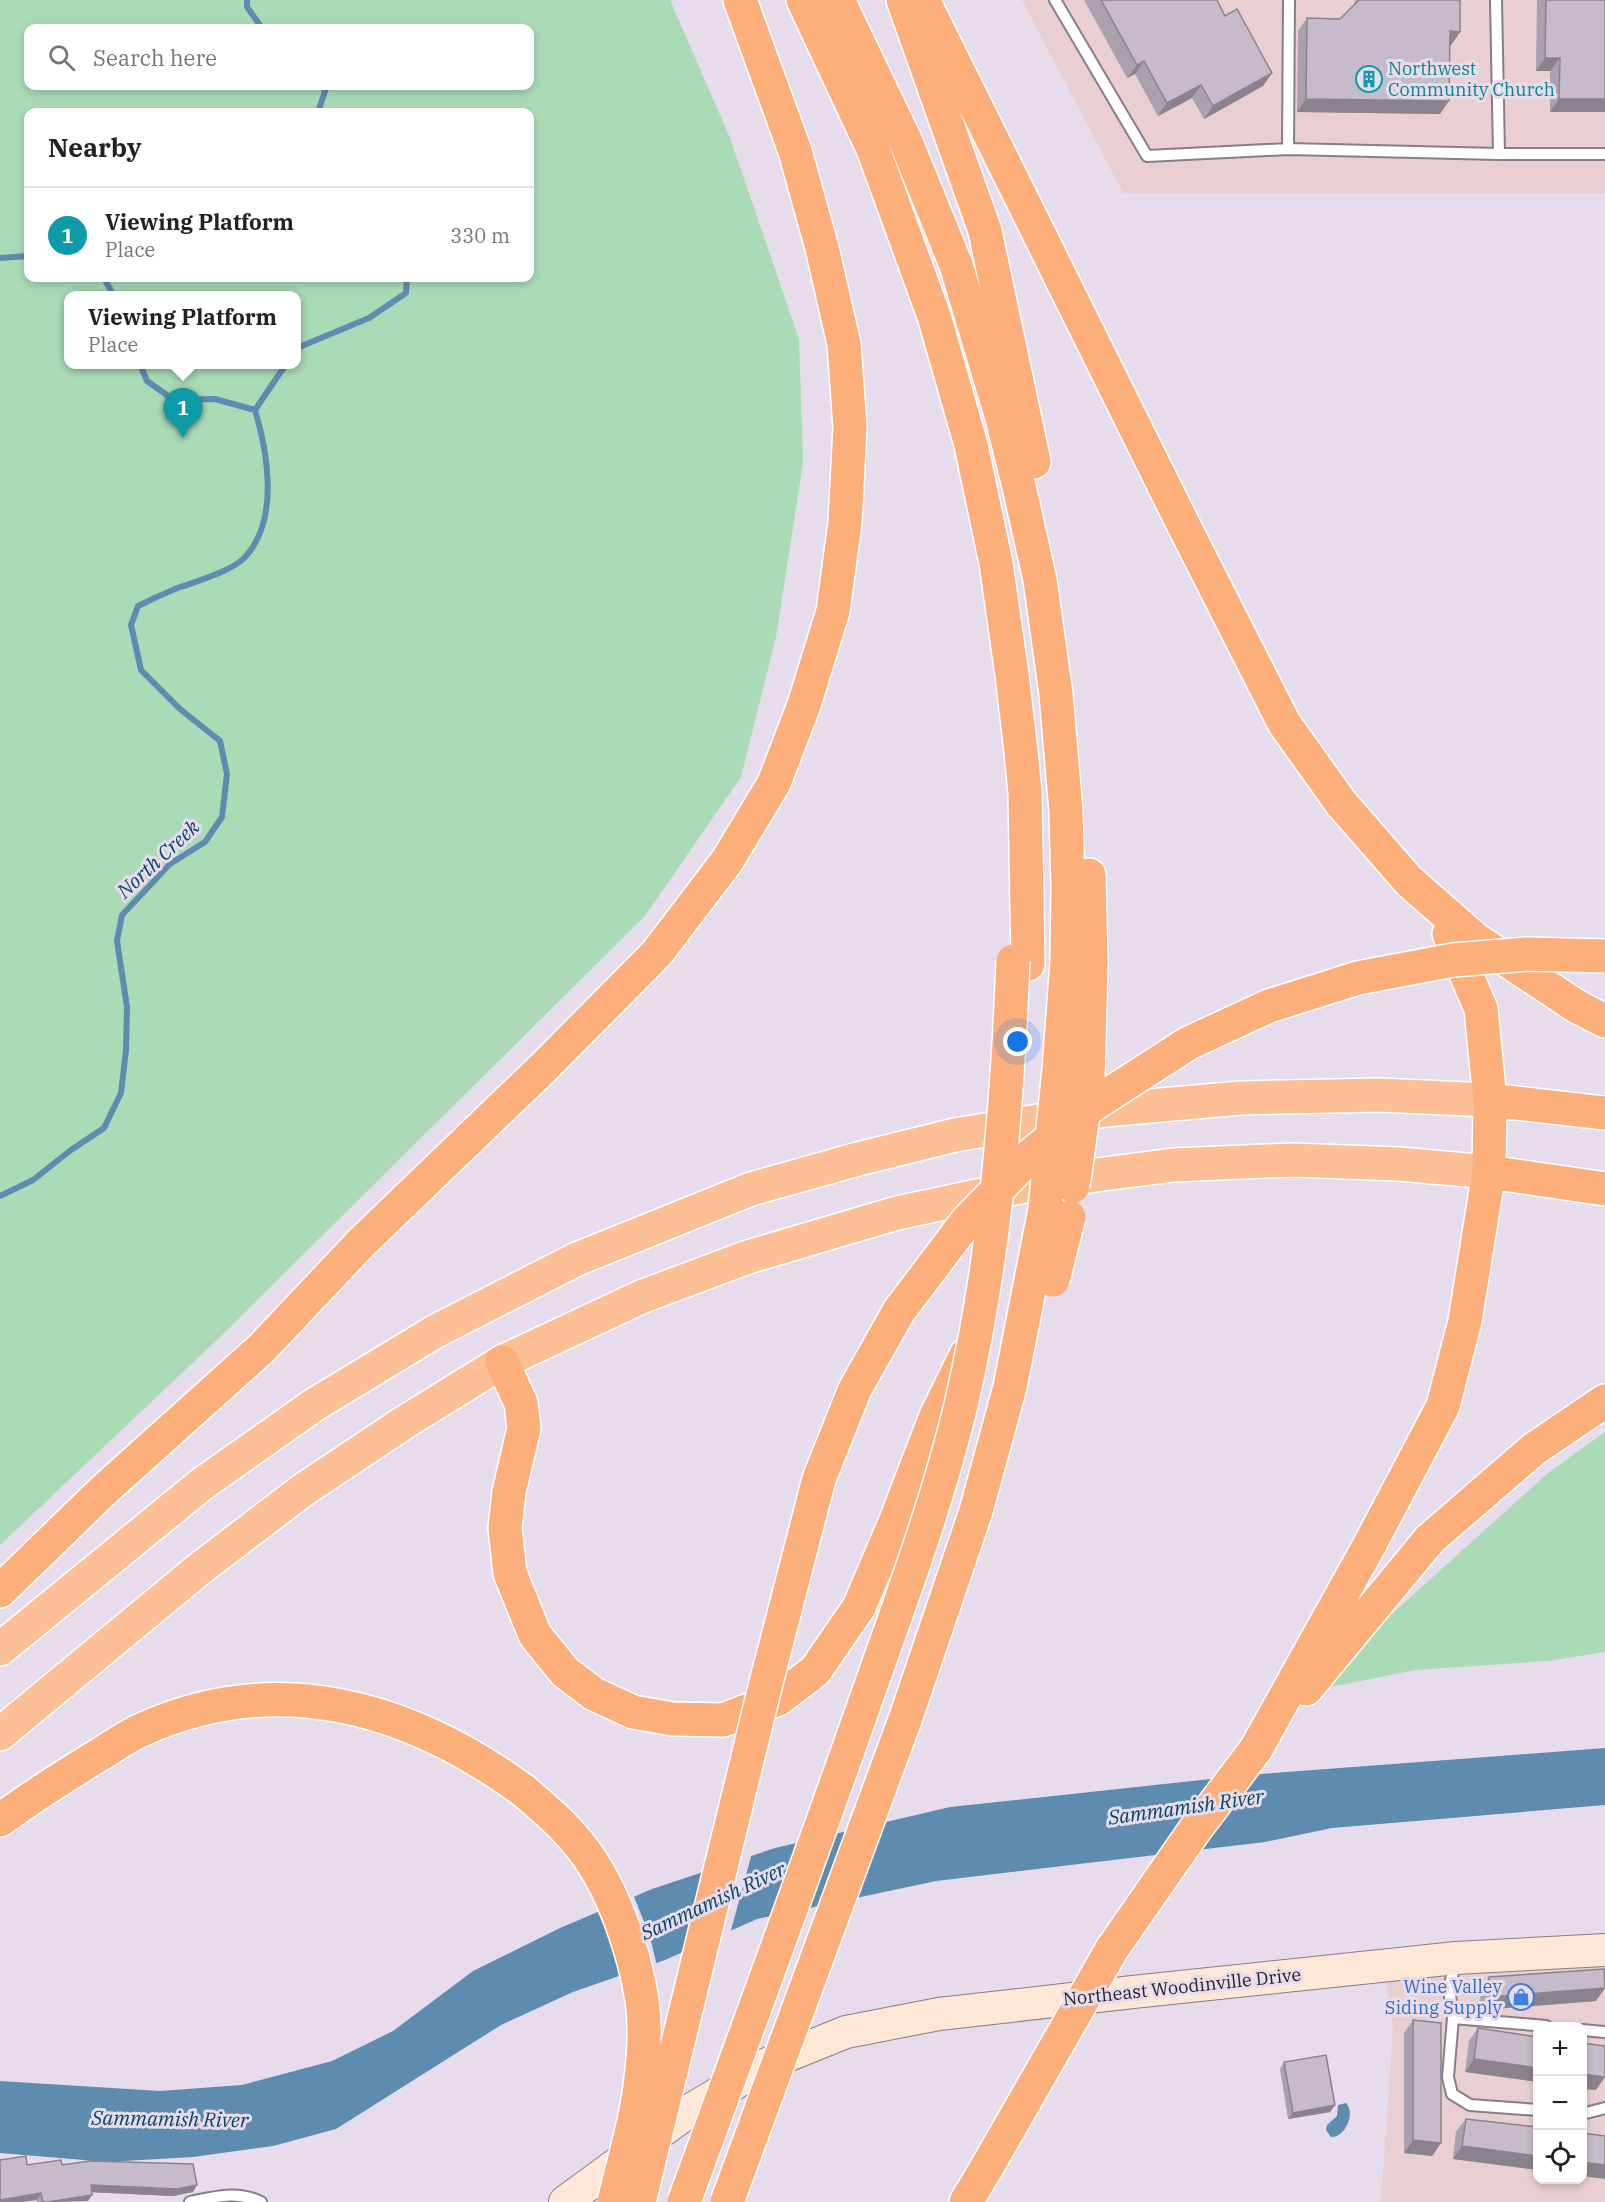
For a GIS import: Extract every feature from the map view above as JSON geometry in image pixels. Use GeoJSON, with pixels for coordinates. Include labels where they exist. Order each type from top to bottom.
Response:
{"type":"FeatureCollection","features":[{"type":"Feature","properties":{"kind":"highway"},"geometry":{"type":"LineString","coordinates":[[0,1591],[104,1490],[262,1348],[361,1243],[543,1068],[657,953],[728,861],[774,783],[804,705],[833,611],[845,523],[850,427],[844,344],[822,248],[795,151],[740,0]]}},
{"type":"Feature","properties":{"kind":"highway"},"geometry":{"type":"LineString","coordinates":[[684,2202],[810,1858],[932,1512],[960,1407],[990,1257],[1021,963],[1007,784],[989,623],[957,465],[919,331],[873,200],[780,0]]}},
{"type":"Feature","properties":{"kind":"highway"},"geometry":{"type":"LineString","coordinates":[[701,2202],[769,2017],[828,1866],[917,1620],[944,1532],[975,1422],[989,1358],[1013,1216],[1023,1109],[1021,963],[1025,804],[1020,740],[996,563],[971,445],[934,315],[873,149],[803,0]]}},
{"type":"Feature","properties":{"kind":"highway"},"geometry":{"type":"LineString","coordinates":[[742,2202],[858,1892],[958,1612],[1005,1466],[1069,1217],[1088,1080],[1079,963],[1068,886],[1066,811],[1056,694],[1040,580],[1020,491],[1002,418],[956,266],[906,142],[838,0]]}},
{"type":"Feature","properties":{"kind":"highway"},"geometry":{"type":"LineString","coordinates":[[858,0],[896,76],[962,239],[1038,481]]}},
{"type":"Feature","properties":{"kind":"highway"},"geometry":{"type":"LineString","coordinates":[[727,2202],[906,1717],[982,1489],[1010,1387],[1045,1209],[1059,1069],[1079,963],[1088,811],[1077,707],[1051,538],[986,231],[903,0]]}},
{"type":"Feature","properties":{"kind":"highway"},"geometry":{"type":"LineString","coordinates":[[923,0],[1284,723],[1341,803],[1409,881],[1447,932],[1481,1009],[1490,1100],[1489,1172],[1465,1321],[1443,1406],[1256,1749]]}},
{"type":"Feature","properties":{"kind":"highway"},"geometry":{"type":"LineString","coordinates":[[1409,881],[1476,939],[1576,1006],[1605,1021]]}},
{"type":"Feature","properties":{"kind":"highway"},"geometry":{"type":"LineString","coordinates":[[639,2202],[766,1683],[819,1479],[855,1389],[899,1311],[967,1221],[1034,1153],[1094,1104],[1189,1043],[1269,1006],[1359,978],[1453,960],[1527,954],[1605,956]]}},
{"type":"Feature","properties":{"kind":"highway"},"geometry":{"type":"LineString","coordinates":[[0,1649],[202,1484],[314,1405],[436,1331],[578,1259],[751,1189],[955,1135],[1105,1110],[1240,1098],[1379,1095],[1490,1100],[1605,1113]]}},
{"type":"Feature","properties":{"kind":"highway"},"geometry":{"type":"LineString","coordinates":[[0,1734],[198,1570],[303,1490],[405,1422],[502,1362],[641,1297],[748,1257],[897,1213],[1043,1182],[1173,1165],[1292,1160],[1399,1164],[1489,1172],[1605,1189]]}},
{"type":"Feature","properties":{"kind":"highway"},"geometry":{"type":"LineString","coordinates":[[502,1362],[521,1403],[524,1428],[508,1492],[505,1528],[510,1573],[535,1635],[565,1672],[594,1694],[633,1712],[673,1719],[723,1720],[778,1700],[815,1671],[859,1607],[936,1416],[975,1338]]}},
{"type":"Feature","properties":{"kind":"highway"},"geometry":{"type":"LineString","coordinates":[[966,2202],[1112,1949],[1194,1831],[1256,1749],[1430,1539],[1534,1449],[1605,1401]]}},
{"type":"Feature","properties":{"kind":"highway"},"geometry":{"type":"LineString","coordinates":[[2,1818],[138,1732],[180,1715],[219,1705],[285,1699],[355,1708],[418,1729],[473,1756],[524,1791],[556,1817],[584,1850],[605,1886],[632,1954],[640,1992],[644,2044],[640,2089],[614,2202]]}},
{"type":"Feature","properties":{"kind":"main road","name":"Northeast Woodinville Drive"},"geometry":{"type":"LineString","coordinates":[[565,2202],[692,2109],[767,2064],[846,2032],[939,2014],[1456,1958],[1605,1950]]}},
{"type":"Feature","properties":{"kind":"lane"},"geometry":{"type":"LineString","coordinates":[[1055,0],[1147,156],[1288,149],[1605,154]]}},
{"type":"Feature","properties":{"kind":"lane"},"geometry":{"type":"LineString","coordinates":[[1288,0],[1288,149]]}},
{"type":"Feature","properties":{"kind":"lane"},"geometry":{"type":"LineString","coordinates":[[1496,0],[1500,154]]}},
{"type":"Feature","properties":{"kind":"lane"},"geometry":{"type":"LineString","coordinates":[[1456,1958],[1449,1988],[1453,2018],[1448,2077],[1452,2094],[1470,2105],[1533,2110]]}},
{"type":"Feature","properties":{"kind":"lane"},"geometry":{"type":"LineString","coordinates":[[1453,2018],[1533,2025]]}},
{"type":"Feature","properties":{"kind":"lane"},"geometry":{"type":"LineString","coordinates":[[1587,2030],[1605,2032]]}},
{"type":"Feature","properties":{"kind":"lane"},"geometry":{"type":"LineString","coordinates":[[1587,2113],[1605,2108]]}},
{"type":"Feature","properties":{"kind":"lane"},"geometry":{"type":"LineString","coordinates":[[190,2202],[224,2195],[246,2196],[261,2202]]}},
{"type":"Feature","properties":{"kind":"shaded area"},"geometry":{"type":"Polygon","coordinates":[[[1022,0],[1605,0],[1605,193],[1123,193],[1022,0]]]}},
{"type":"Feature","properties":{"kind":"shaded area"},"geometry":{"type":"Polygon","coordinates":[[[1605,1950],[1605,2202],[1381,2202],[1393,2028],[1384,1966],[1605,1950]]]}},
{"type":"Feature","properties":{"kind":"green space"},"geometry":{"type":"Polygon","coordinates":[[[0,0],[670,0],[730,138],[799,339],[803,463],[776,637],[741,777],[645,916],[219,1338],[0,1545],[0,0]]]}},
{"type":"Feature","properties":{"kind":"green space"},"geometry":{"type":"Polygon","coordinates":[[[1605,1432],[1605,1652],[1548,1661],[1415,1670],[1341,1685],[1310,1688],[1548,1473],[1605,1432]]]}},
{"type":"Feature","properties":{"kind":"water","name":"Sammamish River"},"geometry":{"type":"Polygon","coordinates":[[[1605,1748],[1605,1805],[1332,1828],[1265,1842],[936,1881],[757,1919],[665,1960],[573,1992],[501,2025],[336,2129],[273,2146],[193,2157],[107,2162],[0,2153],[0,2081],[160,2091],[242,2085],[332,2061],[393,2031],[473,1971],[560,1928],[652,1889],[775,1848],[950,1807],[1248,1775],[1605,1748]]]}},
{"type":"Feature","properties":{"kind":"water"},"geometry":{"type":"Polygon","coordinates":[[[1346,2103],[1350,2113],[1348,2124],[1341,2134],[1331,2137],[1326,2130],[1327,2125],[1337,2116],[1338,2105],[1346,2103]]]}},
{"type":"Feature","properties":{"kind":"pier"},"geometry":{"type":"Polygon","coordinates":[[[752,1853],[730,1934],[690,1952],[713,1866],[752,1853]]]}},
{"type":"Feature","properties":{"kind":"pier"},"geometry":{"type":"Polygon","coordinates":[[[633,1894],[650,1937],[657,1966],[622,1978],[598,1908],[633,1894]]]}},
{"type":"Feature","properties":{"kind":"building"},"geometry":{"type":"Polygon","coordinates":[[[1101,0],[1217,0],[1225,16],[1237,9],[1272,73],[1213,106],[1201,85],[1167,103],[1144,61],[1137,65],[1101,0]]]}},
{"type":"Feature","properties":{"kind":"building","name":"Northwest Community Church"},"geometry":{"type":"Polygon","coordinates":[[[1359,0],[1460,0],[1460,32],[1450,31],[1449,101],[1306,99],[1307,18],[1340,19],[1359,0]]]}},
{"type":"Feature","properties":{"kind":"building"},"geometry":{"type":"Polygon","coordinates":[[[1546,0],[1605,0],[1605,99],[1559,99],[1560,58],[1545,58],[1546,0]]]}},
{"type":"Feature","properties":{"kind":"building"},"geometry":{"type":"Polygon","coordinates":[[[1604,1969],[1605,1988],[1490,1997],[1489,1977],[1604,1969]]]}},
{"type":"Feature","properties":{"kind":"building"},"geometry":{"type":"Polygon","coordinates":[[[1413,2020],[1441,2023],[1441,2143],[1413,2140],[1413,2020]]]}},
{"type":"Feature","properties":{"kind":"building"},"geometry":{"type":"Polygon","coordinates":[[[1478,2028],[1533,2036],[1533,2067],[1474,2059],[1478,2028]]]}},
{"type":"Feature","properties":{"kind":"building"},"geometry":{"type":"Polygon","coordinates":[[[1587,2044],[1605,2046],[1605,2077],[1587,2075],[1587,2044]]]}},
{"type":"Feature","properties":{"kind":"building"},"geometry":{"type":"Polygon","coordinates":[[[1326,2055],[1335,2105],[1293,2113],[1284,2062],[1326,2055]]]}},
{"type":"Feature","properties":{"kind":"building"},"geometry":{"type":"Polygon","coordinates":[[[1466,2119],[1533,2126],[1533,2155],[1462,2146],[1466,2119]]]}},
{"type":"Feature","properties":{"kind":"building"},"geometry":{"type":"Polygon","coordinates":[[[1587,2134],[1605,2136],[1605,2165],[1587,2163],[1587,2134]]]}},
{"type":"Feature","properties":{"kind":"building"},"geometry":{"type":"Polygon","coordinates":[[[26,2156],[27,2165],[61,2160],[62,2165],[90,2161],[193,2164],[197,2185],[177,2189],[91,2185],[92,2195],[43,2202],[41,2193],[0,2200],[0,2160],[26,2156]]]}},
{"type":"Feature","properties":{"kind":"waterway"},"geometry":{"type":"LineString","coordinates":[[247,0],[247,7],[259,24]]}},
{"type":"Feature","properties":{"kind":"waterway"},"geometry":{"type":"LineString","coordinates":[[319,108],[325,90]]}},
{"type":"Feature","properties":{"kind":"waterway","name":"North Creek"},"geometry":{"type":"LineString","coordinates":[[0,258],[24,256]]}},
{"type":"Feature","properties":{"kind":"waterway","name":"North Creek"},"geometry":{"type":"LineString","coordinates":[[106,282],[111,291]]}},
{"type":"Feature","properties":{"kind":"waterway"},"geometry":{"type":"LineString","coordinates":[[301,346],[369,318],[406,293],[407,282]]}},
{"type":"Feature","properties":{"kind":"waterway","name":"North Creek"},"geometry":{"type":"LineString","coordinates":[[0,1196],[33,1180],[104,1128],[121,1093],[126,1050],[127,1007],[117,941],[122,915],[170,864],[205,842],[222,817],[227,774],[220,741],[180,709],[141,670],[131,625],[138,606],[223,571],[246,556],[256,541],[267,505],[267,465],[264,446],[255,410],[215,399],[174,400],[147,381],[142,369]]}},
{"type":"Feature","properties":{"kind":"waterway"},"geometry":{"type":"LineString","coordinates":[[255,410],[283,369]]}},
{"type":"Feature","properties":{"kind":"place","name":"Northwest Community Church"},"geometry":{"type":"Point","coordinates":[1369,79]}},
{"type":"Feature","properties":{"kind":"place","name":"Viewing Platform"},"geometry":{"type":"Point","coordinates":[183,438]}},
{"type":"Feature","properties":{"kind":"place","name":"Wine Valley Siding Supply"},"geometry":{"type":"Point","coordinates":[1521,1997]}}]}
